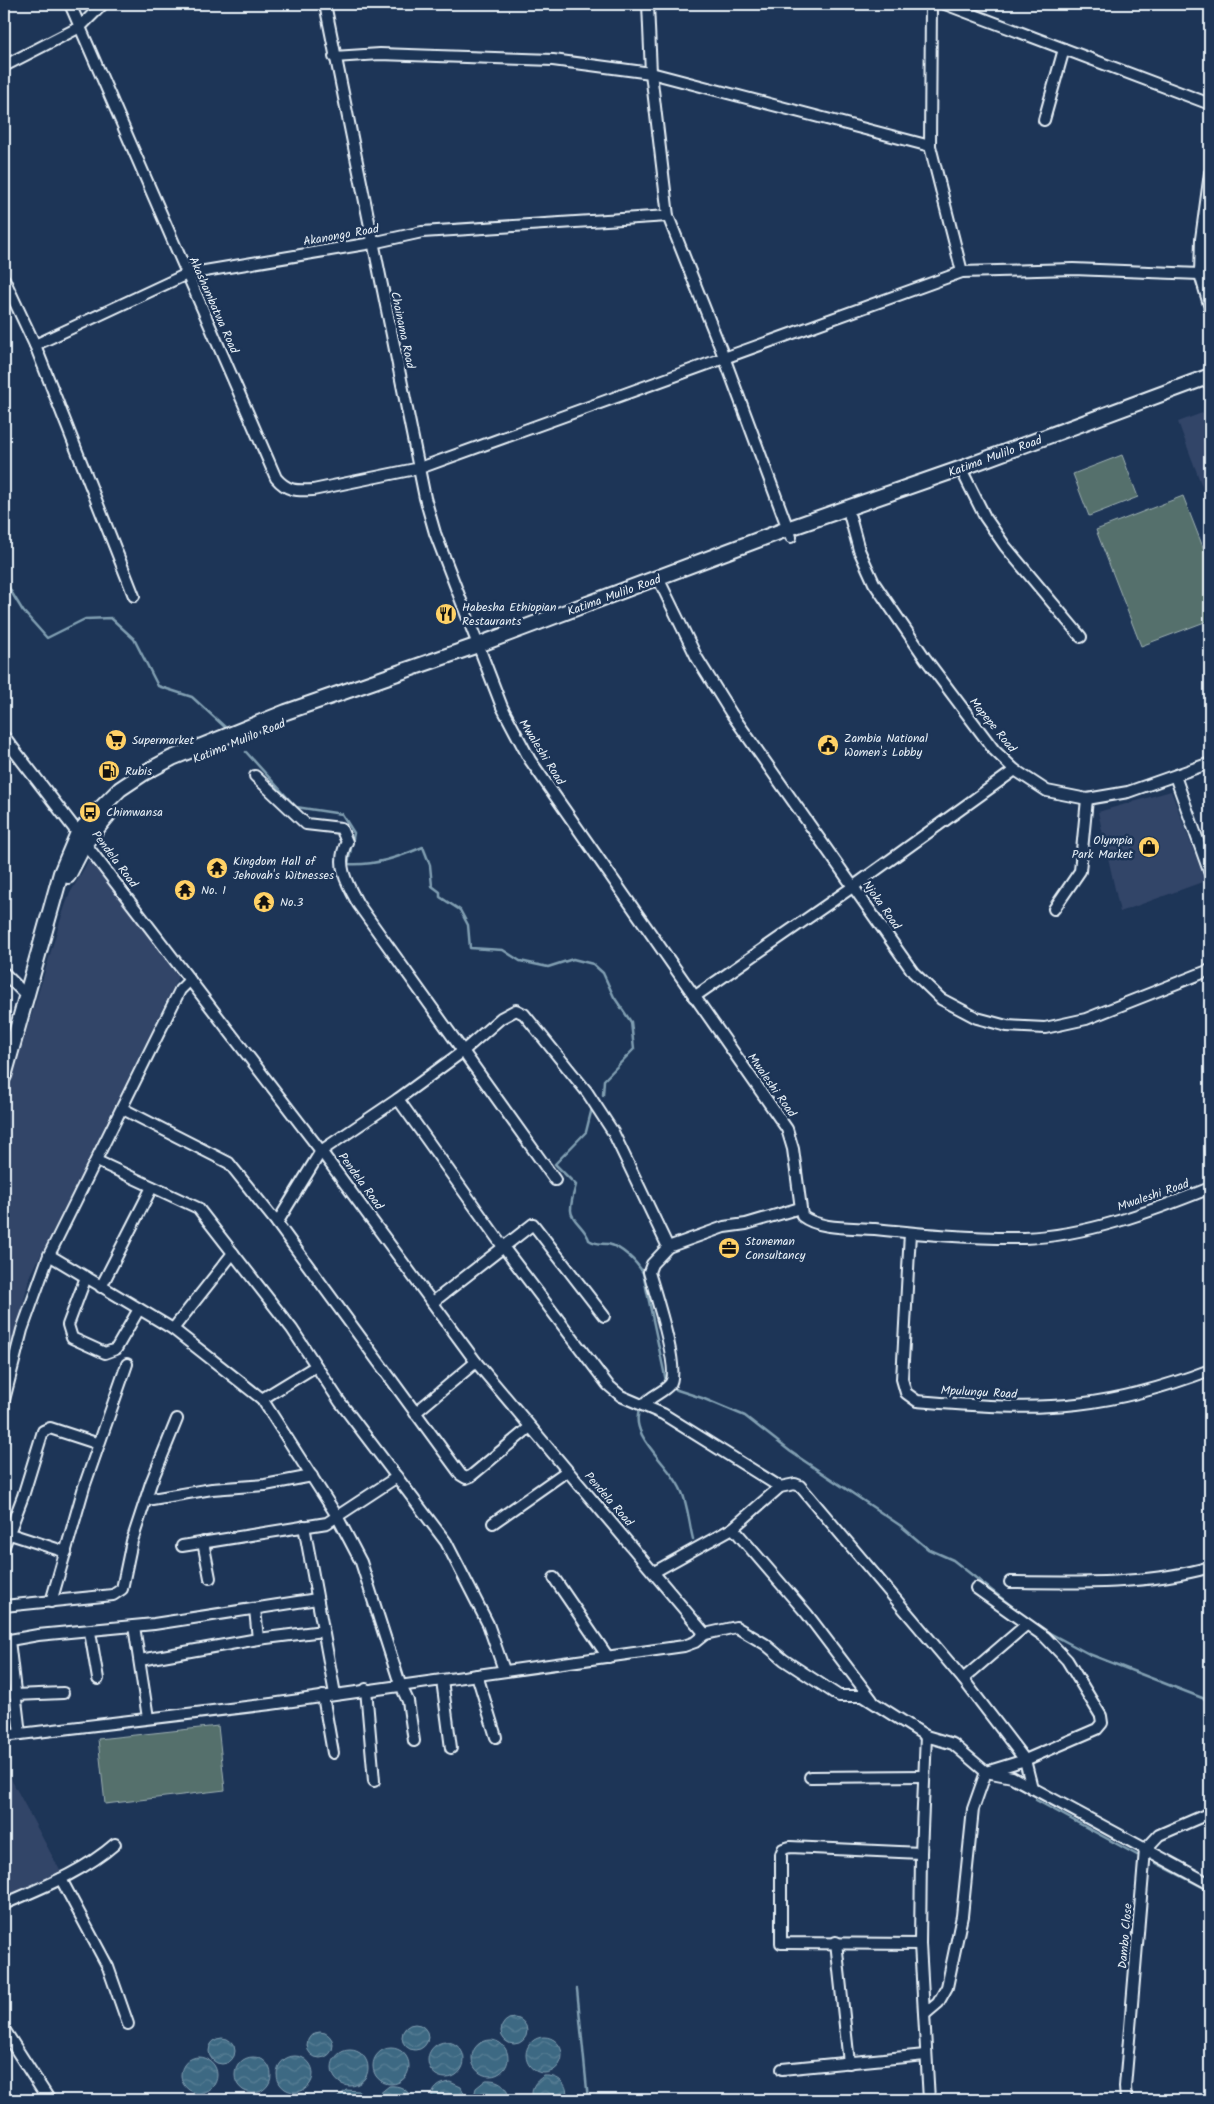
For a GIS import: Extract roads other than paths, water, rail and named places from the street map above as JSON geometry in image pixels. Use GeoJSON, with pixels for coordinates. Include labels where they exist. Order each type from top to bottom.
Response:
{"type":"FeatureCollection","features":[{"type":"Feature","properties":{"kind":"main road","name":"Katima Mulilo Road"},"geometry":{"type":"LineString","coordinates":[[4,1076],[61,874],[82,838],[120,789],[144,773],[172,758],[286,712],[480,649],[1210,376]]}},
{"type":"Feature","properties":{"kind":"main road","name":"Katima Mulilo Road"},"geometry":{"type":"LineString","coordinates":[[789,533],[850,517],[965,477],[1210,386]]}},
{"type":"Feature","properties":{"kind":"street","name":"Akashambatwa Road"},"geometry":{"type":"LineString","coordinates":[[70,4],[276,478],[285,488],[297,491],[313,490],[420,468],[724,356],[962,272],[1073,270],[1200,274]]}},
{"type":"Feature","properties":{"kind":"street"},"geometry":{"type":"LineString","coordinates":[[4,66],[80,27],[103,4]]}},
{"type":"Feature","properties":{"kind":"street","name":"Chainama Road"},"geometry":{"type":"LineString","coordinates":[[325,4],[334,57],[425,498],[435,533],[480,649]]}},
{"type":"Feature","properties":{"kind":"street"},"geometry":{"type":"LineString","coordinates":[[648,4],[651,73],[668,216],[724,356],[789,533]]}},
{"type":"Feature","properties":{"kind":"street"},"geometry":{"type":"LineString","coordinates":[[931,4],[930,146],[962,272]]}},
{"type":"Feature","properties":{"kind":"street"},"geometry":{"type":"LineString","coordinates":[[945,4],[1210,104]]}},
{"type":"Feature","properties":{"kind":"street"},"geometry":{"type":"LineString","coordinates":[[1044,120],[1064,49]]}},
{"type":"Feature","properties":{"kind":"street"},"geometry":{"type":"LineString","coordinates":[[334,57],[380,54],[553,60],[651,73],[930,146]]}},
{"type":"Feature","properties":{"kind":"street"},"geometry":{"type":"LineString","coordinates":[[1210,174],[1201,239],[1200,274],[1210,308]]}},
{"type":"Feature","properties":{"kind":"street","name":"Akanongo Road"},"geometry":{"type":"LineString","coordinates":[[35,345],[187,274],[372,243],[422,232],[668,216]]}},
{"type":"Feature","properties":{"kind":"street"},"geometry":{"type":"LineString","coordinates":[[4,279],[35,345],[134,596]]}},
{"type":"Feature","properties":{"kind":"street"},"geometry":{"type":"LineString","coordinates":[[965,477],[985,517],[1004,546],[1081,637]]}},
{"type":"Feature","properties":{"kind":"street","name":"Mapepe Road"},"geometry":{"type":"LineString","coordinates":[[850,517],[859,550],[874,583],[925,658],[994,750],[1015,770],[1047,791],[1087,799],[1128,792],[1210,763]]}},
{"type":"Feature","properties":{"kind":"street","name":"Njoka Road"},"geometry":{"type":"LineString","coordinates":[[660,582],[697,658],[731,713],[913,972],[941,999],[976,1018],[1007,1026],[1045,1028],[1086,1019],[1210,970]]}},
{"type":"Feature","properties":{"kind":"street","name":"Mwaleshi Road"},"geometry":{"type":"LineString","coordinates":[[480,649],[502,707],[530,760],[787,1129],[793,1149],[802,1216],[817,1224],[910,1232],[1024,1238],[1078,1230],[1148,1212],[1210,1188]]}},
{"type":"Feature","properties":{"kind":"street","name":"Pendela Road"},"geometry":{"type":"LineString","coordinates":[[4,737],[321,1151],[476,1362],[705,1634]]}},
{"type":"Feature","properties":{"kind":"street"},"geometry":{"type":"LineString","coordinates":[[694,997],[854,886],[1015,770]]}},
{"type":"Feature","properties":{"kind":"street"},"geometry":{"type":"LineString","coordinates":[[255,776],[306,824],[341,828],[347,842],[342,851],[343,877],[358,904],[555,1180]]}},
{"type":"Feature","properties":{"kind":"street"},"geometry":{"type":"LineString","coordinates":[[1175,776],[1210,874]]}},
{"type":"Feature","properties":{"kind":"street"},"geometry":{"type":"LineString","coordinates":[[1054,909],[1080,871],[1087,799]]}},
{"type":"Feature","properties":{"kind":"street"},"geometry":{"type":"LineString","coordinates":[[4,973],[28,996]]}},
{"type":"Feature","properties":{"kind":"street"},"geometry":{"type":"LineString","coordinates":[[4,1400],[22,1330],[49,1255],[98,1161],[180,990],[190,980]]}},
{"type":"Feature","properties":{"kind":"street"},"geometry":{"type":"LineString","coordinates":[[277,1223],[321,1151],[398,1099],[462,1052],[501,1018],[516,1010],[524,1014],[587,1092],[613,1132],[668,1247]]}},
{"type":"Feature","properties":{"kind":"street"},"geometry":{"type":"LineString","coordinates":[[398,1099],[504,1248],[608,1385],[621,1396],[662,1414],[780,1487]]}},
{"type":"Feature","properties":{"kind":"street"},"geometry":{"type":"LineString","coordinates":[[123,1109],[229,1163],[277,1223],[461,1475],[466,1478],[530,1427]]}},
{"type":"Feature","properties":{"kind":"street"},"geometry":{"type":"LineString","coordinates":[[98,1161],[198,1208],[292,1329],[340,1402],[446,1542],[488,1624],[504,1670]]}},
{"type":"Feature","properties":{"kind":"street"},"geometry":{"type":"LineString","coordinates":[[102,1287],[152,1187]]}},
{"type":"Feature","properties":{"kind":"street"},"geometry":{"type":"LineString","coordinates":[[644,1405],[650,1397],[670,1384],[674,1376],[672,1356],[649,1272],[652,1264],[668,1247],[724,1227],[746,1224],[800,1208]]}},
{"type":"Feature","properties":{"kind":"street"},"geometry":{"type":"LineString","coordinates":[[433,1302],[533,1224],[604,1316]]}},
{"type":"Feature","properties":{"kind":"street","name":"Mpulungu Road"},"geometry":{"type":"LineString","coordinates":[[910,1232],[902,1379],[906,1393],[917,1401],[1022,1407],[1078,1404],[1135,1394],[1210,1370]]}},
{"type":"Feature","properties":{"kind":"street"},"geometry":{"type":"LineString","coordinates":[[173,1329],[233,1253]]}},
{"type":"Feature","properties":{"kind":"street"},"geometry":{"type":"LineString","coordinates":[[49,1255],[173,1329],[262,1400],[337,1516],[361,1562],[400,1684],[408,1701],[414,1741]]}},
{"type":"Feature","properties":{"kind":"street"},"geometry":{"type":"LineString","coordinates":[[86,1277],[68,1325],[72,1338],[106,1353],[111,1352],[116,1349],[139,1309]]}},
{"type":"Feature","properties":{"kind":"street"},"geometry":{"type":"LineString","coordinates":[[415,1413],[476,1362]]}},
{"type":"Feature","properties":{"kind":"street"},"geometry":{"type":"LineString","coordinates":[[51,1602],[84,1487],[127,1364]]}},
{"type":"Feature","properties":{"kind":"street"},"geometry":{"type":"LineString","coordinates":[[262,1400],[316,1366]]}},
{"type":"Feature","properties":{"kind":"street"},"geometry":{"type":"LineString","coordinates":[[4,1606],[113,1595],[122,1589],[132,1541],[177,1419]]}},
{"type":"Feature","properties":{"kind":"street"},"geometry":{"type":"LineString","coordinates":[[4,1546],[6,1533],[43,1430],[50,1428],[99,1444]]}},
{"type":"Feature","properties":{"kind":"street"},"geometry":{"type":"LineString","coordinates":[[493,1523],[567,1471]]}},
{"type":"Feature","properties":{"kind":"street"},"geometry":{"type":"LineString","coordinates":[[146,1500],[212,1489],[265,1485],[312,1476]]}},
{"type":"Feature","properties":{"kind":"street"},"geometry":{"type":"LineString","coordinates":[[182,1546],[327,1522],[397,1478]]}},
{"type":"Feature","properties":{"kind":"street"},"geometry":{"type":"LineString","coordinates":[[654,1572],[733,1528],[780,1487],[795,1484],[800,1486],[963,1679],[1025,1760],[1032,1788]]}},
{"type":"Feature","properties":{"kind":"street"},"geometry":{"type":"LineString","coordinates":[[304,1526],[335,1694]]}},
{"type":"Feature","properties":{"kind":"street"},"geometry":{"type":"LineString","coordinates":[[733,1528],[807,1614],[874,1704]]}},
{"type":"Feature","properties":{"kind":"street"},"geometry":{"type":"LineString","coordinates":[[6,1533],[66,1552]]}},
{"type":"Feature","properties":{"kind":"street"},"geometry":{"type":"LineString","coordinates":[[203,1542],[210,1578]]}},
{"type":"Feature","properties":{"kind":"street"},"geometry":{"type":"LineString","coordinates":[[1010,1582],[1138,1579],[1184,1575],[1210,1567]]}},
{"type":"Feature","properties":{"kind":"street"},"geometry":{"type":"LineString","coordinates":[[554,1578],[608,1657]]}},
{"type":"Feature","properties":{"kind":"street"},"geometry":{"type":"LineString","coordinates":[[976,1588],[1045,1637],[1067,1660],[1101,1716],[1102,1723],[1097,1729],[1025,1760],[986,1772]]}},
{"type":"Feature","properties":{"kind":"street"},"geometry":{"type":"LineString","coordinates":[[20,1734],[6,1640],[38,1635],[90,1632],[317,1599]]}},
{"type":"Feature","properties":{"kind":"street"},"geometry":{"type":"LineString","coordinates":[[255,1609],[258,1639]]}},
{"type":"Feature","properties":{"kind":"street"},"geometry":{"type":"LineString","coordinates":[[963,1679],[1026,1625]]}},
{"type":"Feature","properties":{"kind":"street"},"geometry":{"type":"LineString","coordinates":[[134,1626],[148,1718]]}},
{"type":"Feature","properties":{"kind":"street"},"geometry":{"type":"LineString","coordinates":[[4,1736],[323,1696],[684,1646],[695,1642],[705,1634],[736,1628],[766,1644],[784,1660],[839,1696],[863,1696],[926,1736],[953,1744],[986,1772],[1012,1777],[1210,1884]]}},
{"type":"Feature","properties":{"kind":"street"},"geometry":{"type":"LineString","coordinates":[[140,1660],[258,1639],[323,1630]]}},
{"type":"Feature","properties":{"kind":"street"},"geometry":{"type":"LineString","coordinates":[[90,1632],[98,1680]]}},
{"type":"Feature","properties":{"kind":"street"},"geometry":{"type":"LineString","coordinates":[[477,1674],[496,1737]]}},
{"type":"Feature","properties":{"kind":"street"},"geometry":{"type":"LineString","coordinates":[[442,1680],[451,1748]]}},
{"type":"Feature","properties":{"kind":"street"},"geometry":{"type":"LineString","coordinates":[[366,1689],[374,1781]]}},
{"type":"Feature","properties":{"kind":"street"},"geometry":{"type":"LineString","coordinates":[[15,1696],[63,1692]]}},
{"type":"Feature","properties":{"kind":"street"},"geometry":{"type":"LineString","coordinates":[[323,1696],[333,1754]]}},
{"type":"Feature","properties":{"kind":"street"},"geometry":{"type":"LineString","coordinates":[[926,1736],[921,1853],[920,1944],[929,2100]]}},
{"type":"Feature","properties":{"kind":"street"},"geometry":{"type":"LineString","coordinates":[[925,2014],[938,2003],[946,1987],[962,1916],[973,1809],[986,1772]]}},
{"type":"Feature","properties":{"kind":"street"},"geometry":{"type":"LineString","coordinates":[[810,1777],[924,1776]]}},
{"type":"Feature","properties":{"kind":"street"},"geometry":{"type":"LineString","coordinates":[[1145,1850],[1159,1835],[1210,1813]]}},
{"type":"Feature","properties":{"kind":"street"},"geometry":{"type":"LineString","coordinates":[[4,1904],[61,1880],[100,1857],[115,1844]]}},
{"type":"Feature","properties":{"kind":"street"},"geometry":{"type":"LineString","coordinates":[[920,1944],[781,1943],[781,1854],[783,1849],[790,1847],[921,1853]]}},
{"type":"Feature","properties":{"kind":"street","name":"Dambo Close"},"geometry":{"type":"LineString","coordinates":[[1126,2100],[1125,2087],[1145,1850]]}},
{"type":"Feature","properties":{"kind":"street"},"geometry":{"type":"LineString","coordinates":[[61,1880],[108,1968],[128,2024]]}},
{"type":"Feature","properties":{"kind":"street"},"geometry":{"type":"LineString","coordinates":[[836,1942],[849,2063]]}},
{"type":"Feature","properties":{"kind":"street"},"geometry":{"type":"LineString","coordinates":[[4,2030],[49,2100]]}},
{"type":"Feature","properties":{"kind":"street"},"geometry":{"type":"LineString","coordinates":[[782,2069],[925,2055]]}},
{"type":"Feature","properties":{"kind":"water"},"geometry":{"type":"Polygon","coordinates":[[[514,2018],[523,2022],[527,2031],[523,2040],[514,2044],[505,2040],[501,2031],[505,2022],[514,2018]]]}},
{"type":"Feature","properties":{"kind":"water"},"geometry":{"type":"Polygon","coordinates":[[[415,2024],[424,2028],[428,2037],[424,2046],[415,2050],[406,2046],[402,2037],[406,2028],[415,2024]]]}},
{"type":"Feature","properties":{"kind":"water"},"geometry":{"type":"Polygon","coordinates":[[[320,2032],[329,2036],[333,2045],[329,2054],[320,2058],[311,2054],[307,2045],[311,2036],[320,2032]]]}},
{"type":"Feature","properties":{"kind":"water"},"geometry":{"type":"Polygon","coordinates":[[[544,2037],[557,2042],[562,2055],[557,2068],[544,2073],[531,2068],[526,2055],[531,2042],[544,2037]]]}},
{"type":"Feature","properties":{"kind":"water"},"geometry":{"type":"Polygon","coordinates":[[[222,2038],[231,2042],[235,2051],[231,2060],[222,2064],[213,2060],[209,2051],[213,2042],[222,2038]]]}},
{"type":"Feature","properties":{"kind":"water"},"geometry":{"type":"Polygon","coordinates":[[[490,2040],[503,2045],[508,2058],[503,2071],[490,2076],[477,2071],[472,2058],[477,2045],[490,2040]]]}},
{"type":"Feature","properties":{"kind":"water"},"geometry":{"type":"Polygon","coordinates":[[[446,2042],[459,2047],[464,2060],[459,2073],[446,2078],[433,2073],[428,2060],[433,2047],[446,2042]]]}},
{"type":"Feature","properties":{"kind":"water"},"geometry":{"type":"Polygon","coordinates":[[[391,2048],[404,2053],[409,2066],[404,2079],[391,2084],[378,2079],[373,2066],[378,2053],[391,2048]]]}},
{"type":"Feature","properties":{"kind":"water"},"geometry":{"type":"Polygon","coordinates":[[[350,2050],[363,2055],[368,2068],[363,2081],[350,2086],[337,2081],[332,2068],[337,2055],[350,2050]]]}},
{"type":"Feature","properties":{"kind":"water"},"geometry":{"type":"Polygon","coordinates":[[[295,2056],[308,2061],[313,2074],[308,2087],[295,2092],[282,2087],[277,2074],[282,2061],[295,2056]]]}},
{"type":"Feature","properties":{"kind":"water"},"geometry":{"type":"Polygon","coordinates":[[[199,2057],[212,2062],[217,2075],[212,2088],[199,2093],[186,2088],[181,2075],[186,2062],[199,2057]]]}},
{"type":"Feature","properties":{"kind":"water"},"geometry":{"type":"Polygon","coordinates":[[[253,2057],[266,2062],[271,2075],[266,2088],[253,2093],[240,2088],[235,2075],[240,2062],[253,2057]]]}},
{"type":"Feature","properties":{"kind":"water"},"geometry":{"type":"Polygon","coordinates":[[[544,2076],[554,2077],[562,2082],[566,2090],[566,2100],[533,2100],[532,2092],[534,2086],[544,2076]]]}},
{"type":"Feature","properties":{"kind":"water"},"geometry":{"type":"Polygon","coordinates":[[[486,2080],[502,2084],[507,2091],[508,2100],[473,2100],[476,2088],[486,2080]]]}},
{"type":"Feature","properties":{"kind":"water"},"geometry":{"type":"Polygon","coordinates":[[[450,2082],[461,2087],[467,2100],[431,2100],[437,2087],[450,2082]]]}},
{"type":"Feature","properties":{"kind":"water"},"geometry":{"type":"Polygon","coordinates":[[[389,2086],[403,2088],[412,2100],[377,2100],[379,2094],[389,2086]]]}},
{"type":"Feature","properties":{"kind":"water"},"geometry":{"type":"Polygon","coordinates":[[[346,2090],[359,2091],[368,2100],[335,2100],[346,2090]]]}},
{"type":"Feature","properties":{"kind":"water"},"geometry":{"type":"Polygon","coordinates":[[[293,2093],[306,2094],[313,2100],[284,2100],[293,2093]]]}},
{"type":"Feature","properties":{"kind":"waterway"},"geometry":{"type":"LineString","coordinates":[[4,580],[23,611],[47,638],[85,619],[111,618],[134,639],[158,686],[192,697],[226,728]]}},
{"type":"Feature","properties":{"kind":"waterway"},"geometry":{"type":"LineString","coordinates":[[246,752],[296,807],[342,814],[354,833],[348,864],[377,862],[423,847],[430,865],[432,886],[440,892],[440,897],[460,910],[468,925],[470,948],[503,950],[520,961],[548,967],[573,959],[593,964],[603,973],[614,997],[631,1022],[634,1049],[604,1080],[603,1095]]}},
{"type":"Feature","properties":{"kind":"waterway"},"geometry":{"type":"LineString","coordinates":[[592,1108],[586,1132],[555,1164],[576,1185],[571,1213],[589,1240],[619,1248],[637,1264],[643,1273],[666,1381],[651,1392]]}},
{"type":"Feature","properties":{"kind":"waterway"},"geometry":{"type":"LineString","coordinates":[[671,1388],[702,1398],[745,1416],[791,1452],[901,1526],[928,1549],[953,1560],[1033,1623]]}},
{"type":"Feature","properties":{"kind":"waterway"},"geometry":{"type":"LineString","coordinates":[[640,1408],[638,1418],[639,1429],[644,1439],[676,1480],[681,1490],[687,1508],[693,1539]]}},
{"type":"Feature","properties":{"kind":"waterway"},"geometry":{"type":"LineString","coordinates":[[1044,1630],[1089,1654],[1210,1701]]}},
{"type":"Feature","properties":{"kind":"waterway"},"geometry":{"type":"LineString","coordinates":[[1036,1800],[1137,1855]]}},
{"type":"Feature","properties":{"kind":"waterway"},"geometry":{"type":"LineString","coordinates":[[1156,1863],[1210,1891]]}},
{"type":"Feature","properties":{"kind":"waterway"},"geometry":{"type":"LineString","coordinates":[[577,1989],[588,2100]]}},
{"type":"Feature","properties":{"kind":"place","name":"Habesha Ethiopian Restaurants"},"geometry":{"type":"Point","coordinates":[446,614]}},
{"type":"Feature","properties":{"kind":"place","name":"Supermarket"},"geometry":{"type":"Point","coordinates":[116,740]}},
{"type":"Feature","properties":{"kind":"place","name":"Zambia National Women's Lobby"},"geometry":{"type":"Point","coordinates":[828,745]}},
{"type":"Feature","properties":{"kind":"place","name":"Rubis"},"geometry":{"type":"Point","coordinates":[109,771]}},
{"type":"Feature","properties":{"kind":"place","name":"Chimwansa"},"geometry":{"type":"Point","coordinates":[90,812]}},
{"type":"Feature","properties":{"kind":"place","name":"Olympia Park Market"},"geometry":{"type":"Point","coordinates":[1149,847]}},
{"type":"Feature","properties":{"kind":"place","name":"Kingdom Hall of Jehovah's Witnesses"},"geometry":{"type":"Point","coordinates":[217,868]}},
{"type":"Feature","properties":{"kind":"place","name":"No. 1"},"geometry":{"type":"Point","coordinates":[185,890]}},
{"type":"Feature","properties":{"kind":"place","name":"No.3"},"geometry":{"type":"Point","coordinates":[264,902]}},
{"type":"Feature","properties":{"kind":"place","name":"Stoneman Consultancy"},"geometry":{"type":"Point","coordinates":[729,1248]}}]}
